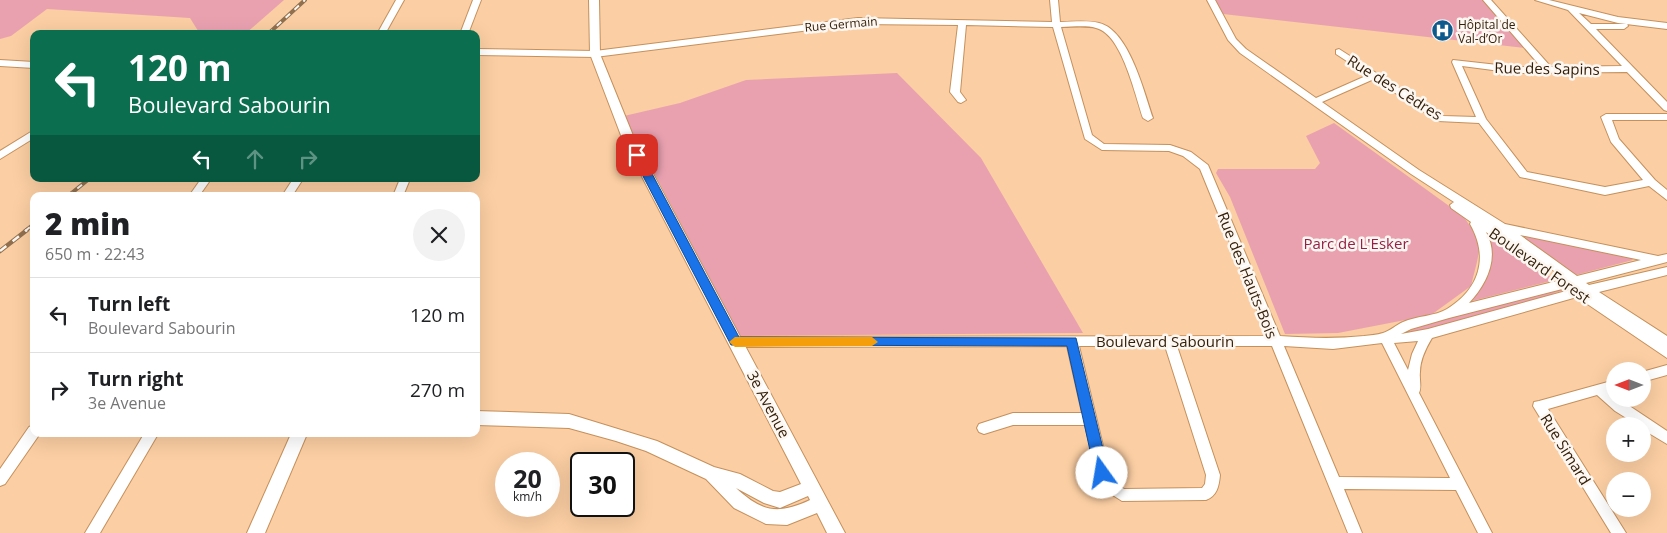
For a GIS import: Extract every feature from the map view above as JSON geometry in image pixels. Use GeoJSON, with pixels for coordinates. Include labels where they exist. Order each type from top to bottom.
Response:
{"type":"FeatureCollection","features":[{"type":"Feature","properties":{"kind":"main road","name":"3e Avenue"},"geometry":{"type":"LineString","coordinates":[[594,0],[595,54],[628,138],[836,533]]}},
{"type":"Feature","properties":{"kind":"main road"},"geometry":{"type":"LineString","coordinates":[[480,418],[526,418],[569,421],[651,446],[712,474],[724,491],[764,516],[777,518],[789,516],[816,495]]}},
{"type":"Feature","properties":{"kind":"main road"},"geometry":{"type":"LineString","coordinates":[[256,533],[298,437]]}},
{"type":"Feature","properties":{"kind":"street"},"geometry":{"type":"LineString","coordinates":[[383,30],[400,0]]}},
{"type":"Feature","properties":{"kind":"street"},"geometry":{"type":"LineString","coordinates":[[466,30],[477,0]]}},
{"type":"Feature","properties":{"kind":"street"},"geometry":{"type":"LineString","coordinates":[[1054,0],[1056,24]]}},
{"type":"Feature","properties":{"kind":"street","name":"Boulevard Forest"},"geometry":{"type":"LineString","coordinates":[[1211,0],[1232,40],[1243,51],[1415,172],[1500,226],[1667,353]]}},
{"type":"Feature","properties":{"kind":"street"},"geometry":{"type":"LineString","coordinates":[[1487,0],[1548,69]]}},
{"type":"Feature","properties":{"kind":"street"},"geometry":{"type":"LineString","coordinates":[[1539,0],[1572,10],[1618,20],[1665,26]]}},
{"type":"Feature","properties":{"kind":"street"},"geometry":{"type":"LineString","coordinates":[[1572,10],[1667,108]]}},
{"type":"Feature","properties":{"kind":"street","name":"Rue Germain"},"geometry":{"type":"LineString","coordinates":[[480,52],[595,54],[858,21],[1098,25],[1111,32],[1126,55],[1148,118]]}},
{"type":"Feature","properties":{"kind":"street"},"geometry":{"type":"LineString","coordinates":[[961,100],[956,92],[962,24]]}},
{"type":"Feature","properties":{"kind":"street","name":"Rue des Hauts-Bois"},"geometry":{"type":"LineString","coordinates":[[1056,24],[1088,137],[1102,147],[1170,148],[1187,154],[1204,167],[1355,533]]}},
{"type":"Feature","properties":{"kind":"street"},"geometry":{"type":"LineString","coordinates":[[1588,27],[1665,26]]}},
{"type":"Feature","properties":{"kind":"street","name":"Rue des Cèdres"},"geometry":{"type":"LineString","coordinates":[[1339,52],[1441,119],[1482,120]]}},
{"type":"Feature","properties":{"kind":"street","name":"Rue des Sapins"},"geometry":{"type":"LineString","coordinates":[[1629,69],[1516,70],[1456,62],[1482,120],[1524,175],[1604,191],[1651,182]]}},
{"type":"Feature","properties":{"kind":"street"},"geometry":{"type":"LineString","coordinates":[[0,63],[30,65]]}},
{"type":"Feature","properties":{"kind":"street"},"geometry":{"type":"LineString","coordinates":[[1315,102],[1374,76]]}},
{"type":"Feature","properties":{"kind":"street"},"geometry":{"type":"LineString","coordinates":[[1667,117],[1606,117],[1614,140],[1651,182],[1667,196]]}},
{"type":"Feature","properties":{"kind":"street"},"geometry":{"type":"LineString","coordinates":[[0,156],[30,136]]}},
{"type":"Feature","properties":{"kind":"street","name":"Boulevard Forest"},"geometry":{"type":"LineString","coordinates":[[1415,172],[1466,213],[1578,287],[1667,342]]}},
{"type":"Feature","properties":{"kind":"street"},"geometry":{"type":"LineString","coordinates":[[1449,313],[1462,304],[1480,283],[1488,253],[1484,236],[1466,213]]}},
{"type":"Feature","properties":{"kind":"street"},"geometry":{"type":"LineString","coordinates":[[1500,226],[1663,259]]}},
{"type":"Feature","properties":{"kind":"street","name":"Boulevard Sabourin"},"geometry":{"type":"LineString","coordinates":[[735,342],[1275,340],[1333,344],[1385,338],[1402,339],[1428,334],[1663,259]]}},
{"type":"Feature","properties":{"kind":"street","name":"Boulevard Sabourin"},"geometry":{"type":"LineString","coordinates":[[1385,338],[1407,325],[1449,313],[1667,271]]}},
{"type":"Feature","properties":{"kind":"street"},"geometry":{"type":"LineString","coordinates":[[1418,403],[1412,370],[1416,353],[1428,334]]}},
{"type":"Feature","properties":{"kind":"street"},"geometry":{"type":"LineString","coordinates":[[1385,338],[1485,533]]}},
{"type":"Feature","properties":{"kind":"street"},"geometry":{"type":"LineString","coordinates":[[1072,341],[1102,473],[1106,483],[1122,495],[1206,494],[1212,486],[1213,475],[1169,341]]}},
{"type":"Feature","properties":{"kind":"street"},"geometry":{"type":"LineString","coordinates":[[1651,374],[1667,370]]}},
{"type":"Feature","properties":{"kind":"street","name":"Rue Simard"},"geometry":{"type":"LineString","coordinates":[[1606,387],[1539,406],[1618,533]]}},
{"type":"Feature","properties":{"kind":"street"},"geometry":{"type":"LineString","coordinates":[[1599,389],[1620,407],[1667,438]]}},
{"type":"Feature","properties":{"kind":"street"},"geometry":{"type":"LineString","coordinates":[[984,428],[1013,420],[1090,419]]}},
{"type":"Feature","properties":{"kind":"street"},"geometry":{"type":"LineString","coordinates":[[0,480],[30,437]]}},
{"type":"Feature","properties":{"kind":"street"},"geometry":{"type":"LineString","coordinates":[[92,533],[149,437]]}},
{"type":"Feature","properties":{"kind":"street"},"geometry":{"type":"LineString","coordinates":[[1334,483],[1460,484]]}},
{"type":"Feature","properties":{"kind":"green space"},"geometry":{"type":"Polygon","coordinates":[[[0,0],[284,0],[250,30],[198,30],[190,18],[47,9],[11,36],[0,39],[0,0]]]}},
{"type":"Feature","properties":{"kind":"green space","name":"Hôpital de Val-d’Or"},"geometry":{"type":"Polygon","coordinates":[[[1215,0],[1483,0],[1525,48],[1223,14],[1215,0]]]}},
{"type":"Feature","properties":{"kind":"green space"},"geometry":{"type":"Polygon","coordinates":[[[897,73],[981,158],[1083,333],[740,336],[624,116],[680,103],[746,80],[897,73]]]}},
{"type":"Feature","properties":{"kind":"green space","name":"Parc de L'Esker"},"geometry":{"type":"Polygon","coordinates":[[[1334,123],[1463,216],[1478,243],[1478,257],[1471,286],[1431,315],[1338,333],[1285,334],[1230,197],[1216,173],[1218,169],[1315,169],[1320,163],[1306,136],[1334,123]]]}},
{"type":"Feature","properties":{"kind":"green space"},"geometry":{"type":"Polygon","coordinates":[[[1490,235],[1555,280],[1468,302],[1489,262],[1490,245],[1488,236],[1490,235]]]}},
{"type":"Feature","properties":{"kind":"green space"},"geometry":{"type":"Polygon","coordinates":[[[1522,235],[1631,258],[1633,260],[1576,275],[1521,237],[1522,235]]]}},
{"type":"Feature","properties":{"kind":"green space"},"geometry":{"type":"Polygon","coordinates":[[[1566,288],[1566,290],[1554,293],[1549,298],[1398,337],[1397,335],[1410,331],[1416,326],[1566,288]]]}},
{"type":"Feature","properties":{"kind":"railway"},"geometry":{"type":"LineString","coordinates":[[272,30],[305,0]]}},
{"type":"Feature","properties":{"kind":"railway"},"geometry":{"type":"LineString","coordinates":[[73,192],[85,182]]}},
{"type":"Feature","properties":{"kind":"railway"},"geometry":{"type":"LineString","coordinates":[[25,231],[30,227]]}},
{"type":"Feature","properties":{"kind":"railway"},"geometry":{"type":"LineString","coordinates":[[0,251],[27,230]]}},
{"type":"Feature","properties":{"kind":"slow traffic"},"geometry":{"type":"LineString","coordinates":[[735,342],[872,342]]}},
{"type":"Feature","properties":{"kind":"place","name":"Hôpital de Val-d’Or"},"geometry":{"type":"Point","coordinates":[1442,31]}},
{"type":"Feature","properties":{"kind":"route"},"geometry":{"type":"LineString","coordinates":[[637,155],[735,342],[1072,341],[1102,473]]}}]}
